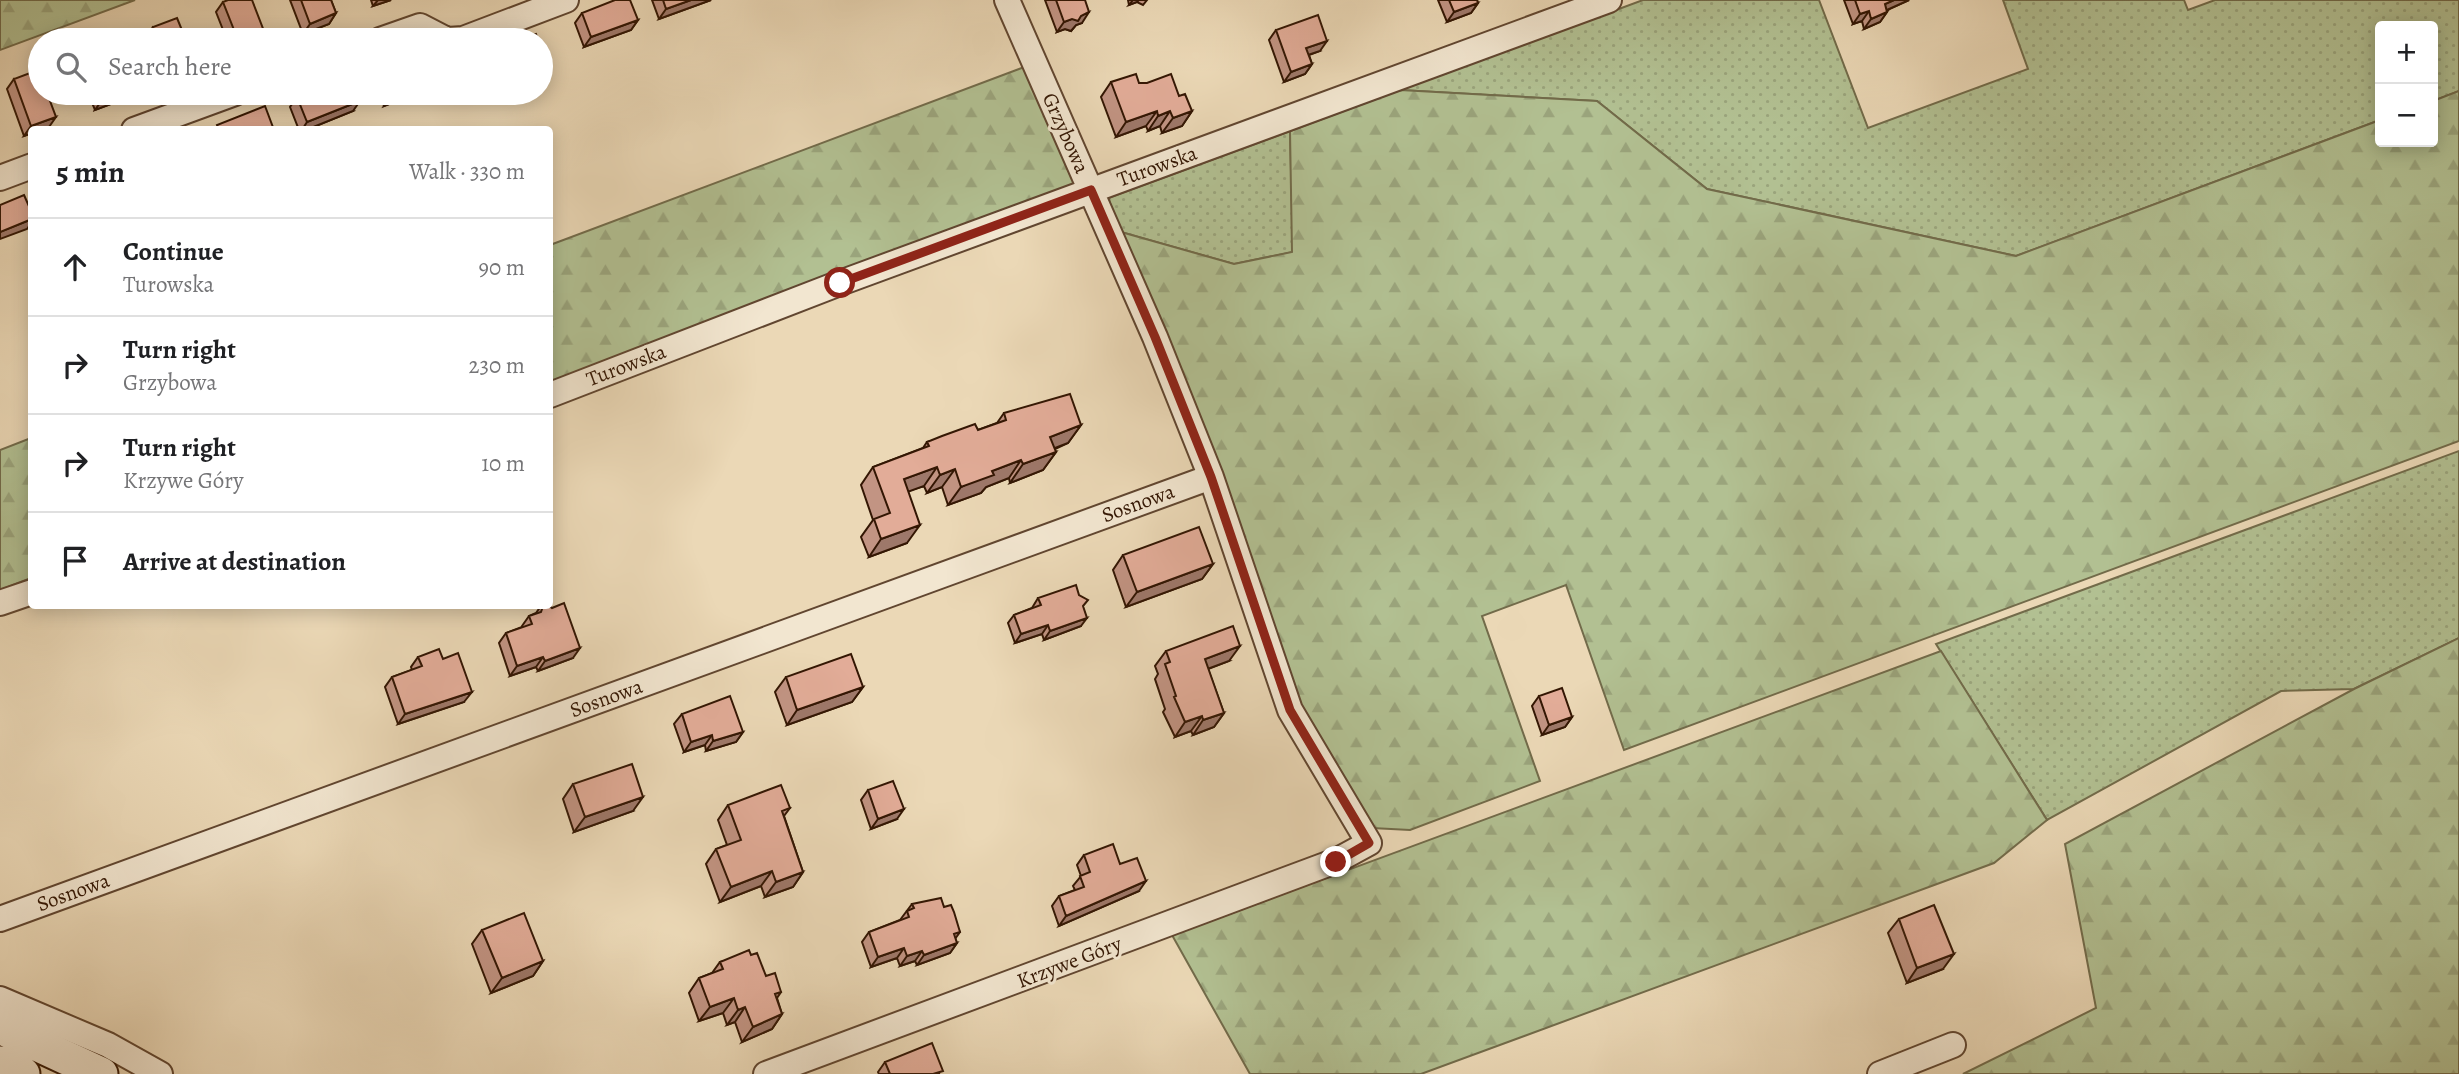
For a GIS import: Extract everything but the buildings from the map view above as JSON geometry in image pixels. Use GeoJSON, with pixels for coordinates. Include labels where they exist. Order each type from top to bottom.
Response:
{"type":"FeatureCollection","features":[{"type":"Feature","properties":{"kind":"main road"},"geometry":{"type":"LineString","coordinates":[[0,1027],[101,1074]]}},
{"type":"Feature","properties":{"kind":"main road"},"geometry":{"type":"LineString","coordinates":[[0,1063],[23,1074]]}},
{"type":"Feature","properties":{"kind":"street"},"geometry":{"type":"LineString","coordinates":[[490,28],[566,0]]}},
{"type":"Feature","properties":{"kind":"street","name":"Grzybowa"},"geometry":{"type":"LineString","coordinates":[[1007,0],[1155,337],[1211,477],[1290,710],[1369,843]]}},
{"type":"Feature","properties":{"kind":"street","name":"Turowska"},"geometry":{"type":"LineString","coordinates":[[553,394],[1091,190],[1609,0]]}},
{"type":"Feature","properties":{"kind":"street"},"geometry":{"type":"LineString","coordinates":[[145,126],[202,105]]}},
{"type":"Feature","properties":{"kind":"street"},"geometry":{"type":"LineString","coordinates":[[0,178],[28,168]]}},
{"type":"Feature","properties":{"kind":"street","name":"Sosnowa"},"geometry":{"type":"LineString","coordinates":[[0,919],[1211,477]]}},
{"type":"Feature","properties":{"kind":"street"},"geometry":{"type":"LineString","coordinates":[[0,603],[28,593]]}},
{"type":"Feature","properties":{"kind":"street","name":"Krzywe Góry"},"geometry":{"type":"LineString","coordinates":[[766,1074],[1323,866],[1369,843]]}},
{"type":"Feature","properties":{"kind":"street"},"geometry":{"type":"LineString","coordinates":[[0,999],[108,1045],[160,1074]]}},
{"type":"Feature","properties":{"kind":"street"},"geometry":{"type":"LineString","coordinates":[[1880,1074],[1953,1045]]}},
{"type":"Feature","properties":{"kind":"green space"},"geometry":{"type":"Polygon","coordinates":[[[0,0],[135,0],[59,28],[28,28],[28,40],[0,50],[0,0]]]}},
{"type":"Feature","properties":{"kind":"green space"},"geometry":{"type":"Polygon","coordinates":[[[1643,0],[1819,0],[1868,128],[2028,69],[2003,0],[2184,0],[2188,10],[2215,0],[2459,0],[2459,91],[2438,99],[2438,21],[2375,21],[2375,122],[2016,256],[1707,189],[1597,101],[1400,90],[1643,0]]]}},
{"type":"Feature","properties":{"kind":"green space"},"geometry":{"type":"Polygon","coordinates":[[[1027,66],[1082,187],[553,384],[553,244],[1027,66]]]}},
{"type":"Feature","properties":{"kind":"green space"},"geometry":{"type":"Polygon","coordinates":[[[1400,90],[1597,101],[1707,189],[2016,256],[2375,122],[2375,147],[2438,147],[2438,99],[2459,91],[2459,441],[1624,750],[1566,585],[1482,616],[1540,781],[1410,830],[1372,828],[1309,728],[1121,232],[1234,264],[1292,252],[1290,131],[1400,90]]]}},
{"type":"Feature","properties":{"kind":"green space"},"geometry":{"type":"Polygon","coordinates":[[[1290,131],[1293,252],[1234,264],[1121,232],[1108,198],[1290,131]]]}},
{"type":"Feature","properties":{"kind":"green space"},"geometry":{"type":"Polygon","coordinates":[[[28,439],[28,579],[0,590],[0,450],[28,439]]]}},
{"type":"Feature","properties":{"kind":"green space"},"geometry":{"type":"Polygon","coordinates":[[[2459,451],[2459,638],[2354,689],[2281,691],[2047,820],[1936,644],[2459,451]]]}},
{"type":"Feature","properties":{"kind":"green space"},"geometry":{"type":"Polygon","coordinates":[[[2459,638],[2459,1074],[1963,1074],[2096,1008],[2065,844],[2354,689],[2459,638]]]}},
{"type":"Feature","properties":{"kind":"green space"},"geometry":{"type":"Polygon","coordinates":[[[1941,651],[2047,820],[1994,863],[1421,1074],[1250,1074],[1172,935],[1941,651]]]}},
{"type":"Feature","properties":{"kind":"route"},"geometry":{"type":"LineString","coordinates":[[840,283],[1091,190],[1155,337],[1211,477],[1290,710],[1369,843],[1336,862]]}}]}
